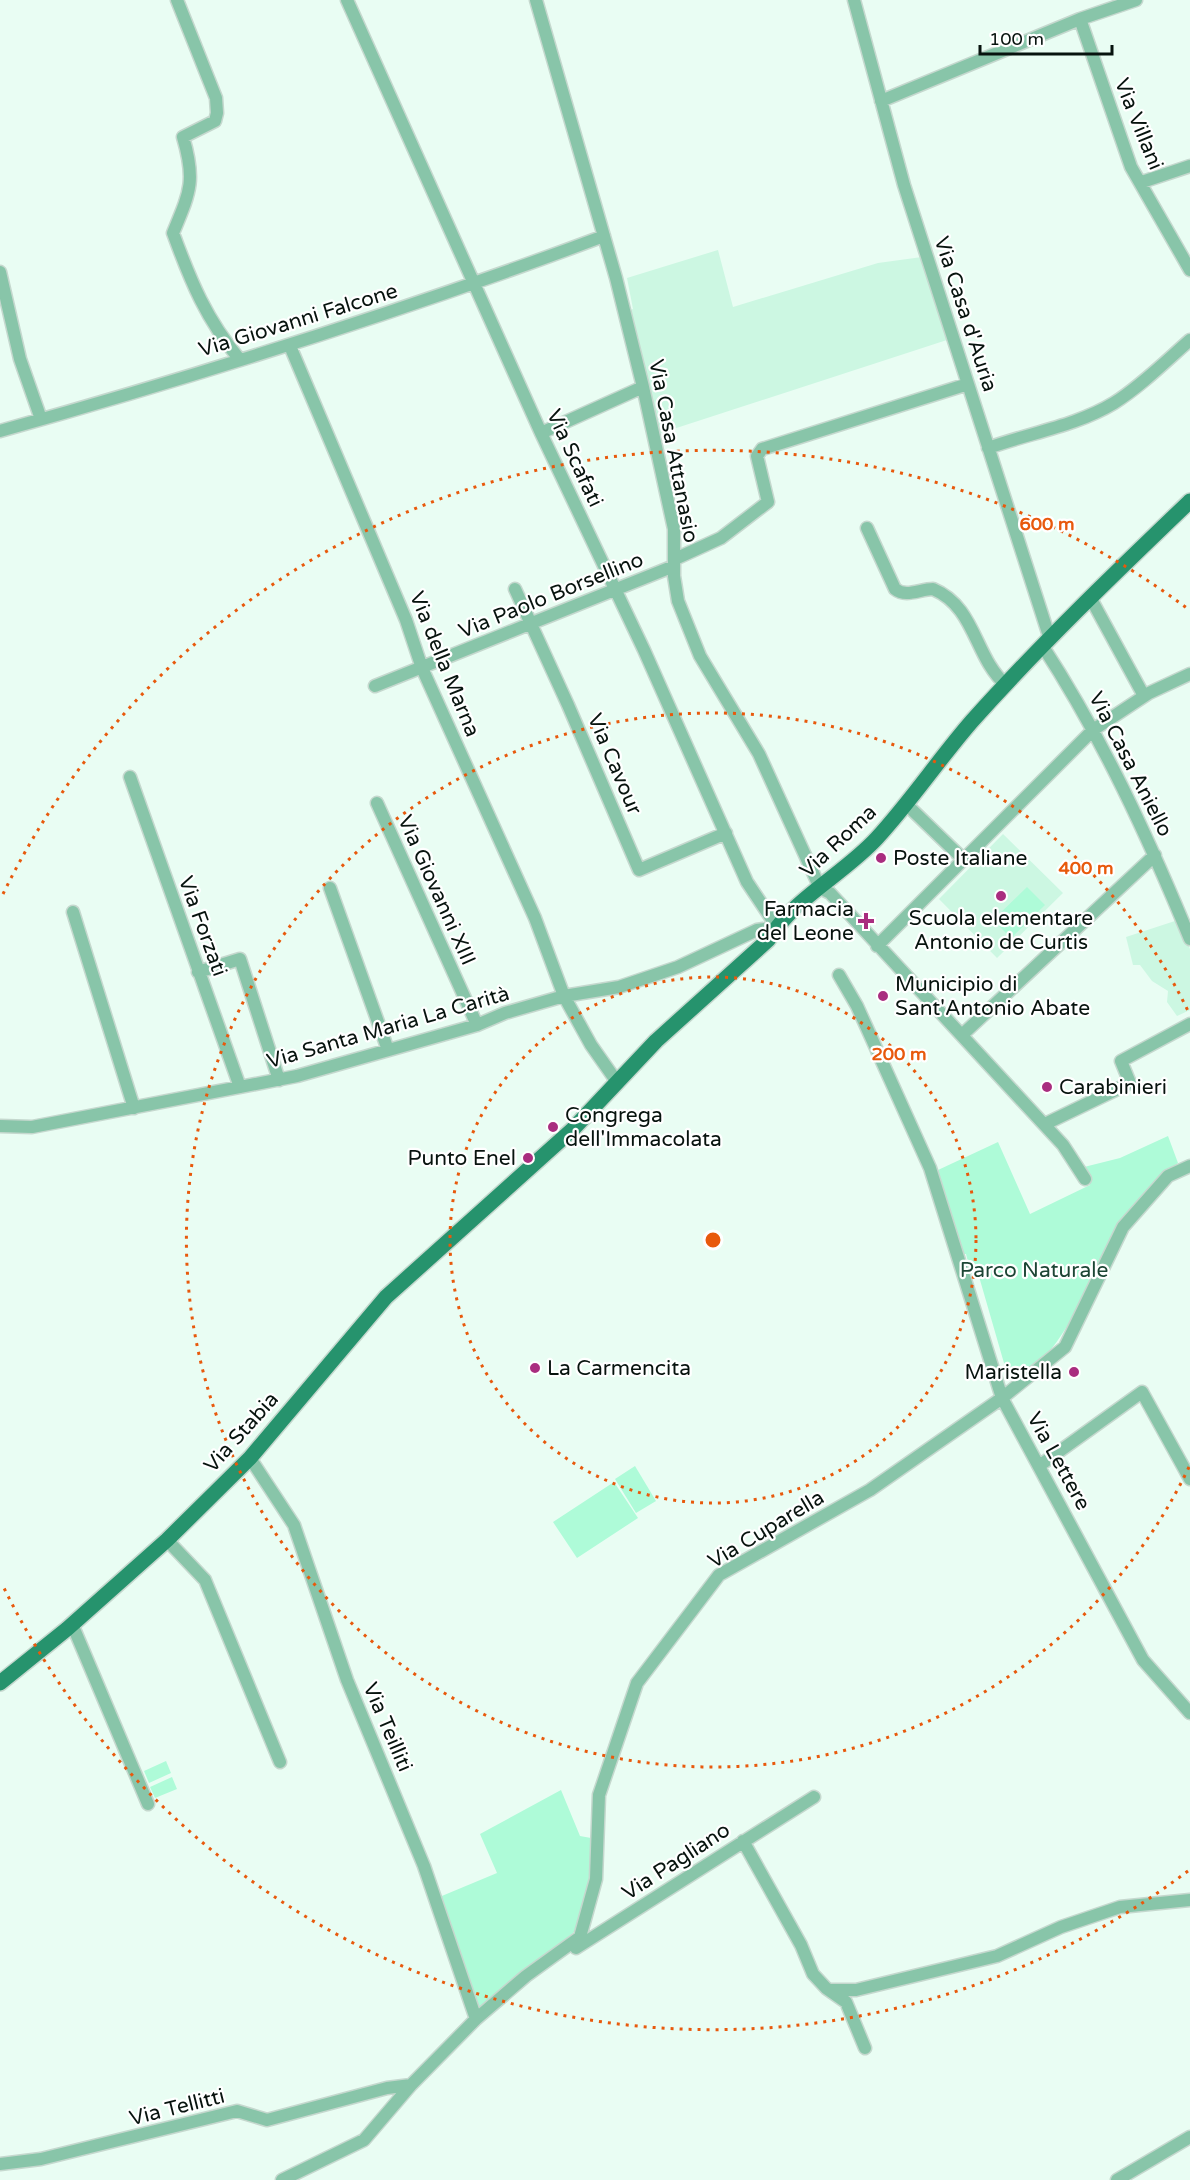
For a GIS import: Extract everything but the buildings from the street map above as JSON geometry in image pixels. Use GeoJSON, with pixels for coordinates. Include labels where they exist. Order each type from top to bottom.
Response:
{"type":"FeatureCollection","features":[{"type":"Feature","properties":{"kind":"main road","name":"Via Roma"},"geometry":{"type":"LineString","coordinates":[[500,1196],[573,1129],[656,1041],[768,940],[777,927],[863,852],[1046,640],[1190,501]]}},
{"type":"Feature","properties":{"kind":"main road","name":"Via Stabia"},"geometry":{"type":"LineString","coordinates":[[0,1683],[72,1624],[167,1540],[250,1458],[386,1297],[500,1196]]}},
{"type":"Feature","properties":{"kind":"street"},"geometry":{"type":"LineString","coordinates":[[177,0],[216,98],[217,113],[215,120],[183,137],[191,165],[189,195],[173,233],[195,294],[220,336],[240,360]]}},
{"type":"Feature","properties":{"kind":"street","name":"Via Scafati"},"geometry":{"type":"LineString","coordinates":[[347,0],[541,433],[747,882],[777,927]]}},
{"type":"Feature","properties":{"kind":"street","name":"Via Casa Attanasio"},"geometry":{"type":"LineString","coordinates":[[536,0],[583,170],[604,236],[643,387],[674,529],[674,562],[678,601],[697,648],[759,754],[820,888]]}},
{"type":"Feature","properties":{"kind":"street","name":"Via Casa d'Auria"},"geometry":{"type":"LineString","coordinates":[[854,0],[904,185],[988,448],[1046,640]]}},
{"type":"Feature","properties":{"kind":"street"},"geometry":{"type":"LineString","coordinates":[[881,101],[1080,19],[1136,0]]}},
{"type":"Feature","properties":{"kind":"street","name":"Via Villani"},"geometry":{"type":"LineString","coordinates":[[1080,19],[1131,167],[1142,182],[1190,270]]}},
{"type":"Feature","properties":{"kind":"street"},"geometry":{"type":"LineString","coordinates":[[1142,182],[1190,166]]}},
{"type":"Feature","properties":{"kind":"street","name":"Via Giovanni Falcone"},"geometry":{"type":"LineString","coordinates":[[0,431],[290,346],[474,285],[604,236]]}},
{"type":"Feature","properties":{"kind":"street"},"geometry":{"type":"LineString","coordinates":[[0,273],[20,359],[40,419]]}},
{"type":"Feature","properties":{"kind":"street"},"geometry":{"type":"LineString","coordinates":[[988,448],[1025,435],[1049,430],[1116,402],[1190,340]]}},
{"type":"Feature","properties":{"kind":"street","name":"Via della Marna"},"geometry":{"type":"LineString","coordinates":[[290,346],[406,620],[422,668],[535,918],[564,996],[591,1045],[617,1082]]}},
{"type":"Feature","properties":{"kind":"street","name":"Via Paolo Borsellino"},"geometry":{"type":"LineString","coordinates":[[375,686],[615,591],[721,538],[768,502],[757,456],[762,449],[968,384]]}},
{"type":"Feature","properties":{"kind":"street"},"geometry":{"type":"LineString","coordinates":[[541,433],[643,387]]}},
{"type":"Feature","properties":{"kind":"street"},"geometry":{"type":"LineString","coordinates":[[867,528],[895,589],[899,592],[910,593],[933,589],[956,603],[968,619],[993,673],[1006,685]]}},
{"type":"Feature","properties":{"kind":"street","name":"Via Cavour"},"geometry":{"type":"LineString","coordinates":[[515,589],[639,870],[726,832]]}},
{"type":"Feature","properties":{"kind":"street"},"geometry":{"type":"LineString","coordinates":[[1090,597],[1144,696]]}},
{"type":"Feature","properties":{"kind":"street","name":"Via Casa Aniello"},"geometry":{"type":"LineString","coordinates":[[1046,640],[1155,855],[1190,939]]}},
{"type":"Feature","properties":{"kind":"street"},"geometry":{"type":"LineString","coordinates":[[877,946],[1093,730],[1144,696],[1190,674]]}},
{"type":"Feature","properties":{"kind":"street","name":"Via Forzati"},"geometry":{"type":"LineString","coordinates":[[130,777],[240,1087]]}},
{"type":"Feature","properties":{"kind":"street","name":"Via Giovanni XIII"},"geometry":{"type":"LineString","coordinates":[[377,803],[477,1025]]}},
{"type":"Feature","properties":{"kind":"street"},"geometry":{"type":"LineString","coordinates":[[906,804],[963,859]]}},
{"type":"Feature","properties":{"kind":"street"},"geometry":{"type":"LineString","coordinates":[[962,1035],[1155,855]]}},
{"type":"Feature","properties":{"kind":"street"},"geometry":{"type":"LineString","coordinates":[[330,888],[388,1050]]}},
{"type":"Feature","properties":{"kind":"street"},"geometry":{"type":"LineString","coordinates":[[820,888],[830,893],[1045,1124],[1063,1144],[1085,1179]]}},
{"type":"Feature","properties":{"kind":"street"},"geometry":{"type":"LineString","coordinates":[[72,912],[134,1108]]}},
{"type":"Feature","properties":{"kind":"street","name":"Via Santa Maria La Carità"},"geometry":{"type":"LineString","coordinates":[[0,1126],[32,1127],[279,1080],[477,1025],[505,1013],[564,996],[620,987],[678,967],[757,930],[777,927]]}},
{"type":"Feature","properties":{"kind":"street"},"geometry":{"type":"LineString","coordinates":[[198,972],[240,959],[279,1080]]}},
{"type":"Feature","properties":{"kind":"street","name":"Via Lettere"},"geometry":{"type":"LineString","coordinates":[[839,975],[857,1006],[930,1168],[1002,1398],[1143,1660],[1190,1713]]}},
{"type":"Feature","properties":{"kind":"street"},"geometry":{"type":"LineString","coordinates":[[1045,1124],[1130,1083],[1121,1061],[1190,1024]]}},
{"type":"Feature","properties":{"kind":"street","name":"Via Cuparella"},"geometry":{"type":"LineString","coordinates":[[476,2019],[526,1976],[580,1937],[596,1879],[599,1795],[637,1683],[719,1575],[870,1490],[1002,1398],[1065,1347],[1123,1227],[1168,1176],[1190,1166]]}},
{"type":"Feature","properties":{"kind":"street"},"geometry":{"type":"LineString","coordinates":[[1039,1466],[1142,1392],[1190,1479]]}},
{"type":"Feature","properties":{"kind":"street","name":"Via Teilliti"},"geometry":{"type":"LineString","coordinates":[[250,1458],[294,1525],[347,1680],[424,1866],[476,2019]]}},
{"type":"Feature","properties":{"kind":"street"},"geometry":{"type":"LineString","coordinates":[[167,1540],[205,1580],[280,1762]]}},
{"type":"Feature","properties":{"kind":"street"},"geometry":{"type":"LineString","coordinates":[[72,1624],[148,1804]]}},
{"type":"Feature","properties":{"kind":"street","name":"Via Pagliano"},"geometry":{"type":"LineString","coordinates":[[558,1954],[570,1951],[814,1797]]}},
{"type":"Feature","properties":{"kind":"street"},"geometry":{"type":"LineString","coordinates":[[742,1842],[801,1945],[813,1974],[846,2002],[865,2048]]}},
{"type":"Feature","properties":{"kind":"street"},"geometry":{"type":"LineString","coordinates":[[830,1990],[856,1990],[997,1956],[1061,1927],[1120,1907],[1190,1900]]}},
{"type":"Feature","properties":{"kind":"street"},"geometry":{"type":"LineString","coordinates":[[282,2180],[363,2140],[411,2085],[476,2019]]}},
{"type":"Feature","properties":{"kind":"street","name":"Via Tellitti"},"geometry":{"type":"LineString","coordinates":[[0,2164],[51,2157],[237,2111],[267,2120],[387,2088],[411,2085]]}},
{"type":"Feature","properties":{"kind":"street"},"geometry":{"type":"LineString","coordinates":[[1118,2180],[1190,2137]]}},
{"type":"Feature","properties":{"kind":"shaded area"},"geometry":{"type":"Polygon","coordinates":[[[718,250],[733,307],[878,263],[922,257],[950,339],[658,434],[628,311],[633,309],[627,278],[718,250]]]}},
{"type":"Feature","properties":{"kind":"shaded area","name":"Scuola elementare Antonio de Curtis"},"geometry":{"type":"Polygon","coordinates":[[[1003,834],[1063,893],[997,958],[939,899],[1003,834]]]}},
{"type":"Feature","properties":{"kind":"shaded area"},"geometry":{"type":"Polygon","coordinates":[[[1178,920],[1190,949],[1190,1010],[1177,1016],[1167,1002],[1168,991],[1152,981],[1140,965],[1133,965],[1126,937],[1178,920]]]}},
{"type":"Feature","properties":{"kind":"green space"},"geometry":{"type":"Polygon","coordinates":[[[1027,887],[1045,905],[1011,938],[993,920],[1027,887]]]}},
{"type":"Feature","properties":{"kind":"green space","name":"Parco Naturale"},"geometry":{"type":"Polygon","coordinates":[[[1168,1136],[1178,1163],[1161,1177],[1129,1213],[1061,1336],[1046,1355],[1030,1369],[1013,1377],[1006,1370],[978,1273],[971,1274],[966,1254],[963,1254],[938,1170],[998,1142],[1030,1214],[1090,1185],[1084,1167],[1120,1158],[1168,1136]]]}},
{"type":"Feature","properties":{"kind":"green space"},"geometry":{"type":"Polygon","coordinates":[[[635,1466],[656,1501],[636,1513],[615,1479],[635,1466]]]}},
{"type":"Feature","properties":{"kind":"green space"},"geometry":{"type":"Polygon","coordinates":[[[614,1482],[638,1518],[577,1558],[553,1522],[614,1482]]]}},
{"type":"Feature","properties":{"kind":"green space"},"geometry":{"type":"Polygon","coordinates":[[[166,1761],[171,1773],[149,1783],[144,1771],[166,1761]]]}},
{"type":"Feature","properties":{"kind":"green space"},"geometry":{"type":"Polygon","coordinates":[[[172,1777],[177,1789],[155,1798],[150,1787],[172,1777]]]}},
{"type":"Feature","properties":{"kind":"green space"},"geometry":{"type":"Polygon","coordinates":[[[561,1790],[580,1836],[591,1838],[589,1887],[574,1932],[479,2011],[437,1898],[497,1873],[480,1834],[561,1790]]]}},
{"type":"Feature","properties":{"kind":"place","name":"Poste Italiane"},"geometry":{"type":"Point","coordinates":[881,858]}},
{"type":"Feature","properties":{"kind":"place","name":"Scuola elementare Antonio de Curtis"},"geometry":{"type":"Point","coordinates":[1001,896]}},
{"type":"Feature","properties":{"kind":"place","name":"Farmacia del Leone"},"geometry":{"type":"Point","coordinates":[866,921]}},
{"type":"Feature","properties":{"kind":"place","name":"Municipio di Sant'Antonio Abate"},"geometry":{"type":"Point","coordinates":[883,996]}},
{"type":"Feature","properties":{"kind":"place","name":"Carabinieri"},"geometry":{"type":"Point","coordinates":[1047,1087]}},
{"type":"Feature","properties":{"kind":"place","name":"Congrega dell'Immacolata"},"geometry":{"type":"Point","coordinates":[553,1127]}},
{"type":"Feature","properties":{"kind":"place","name":"Punto Enel"},"geometry":{"type":"Point","coordinates":[528,1158]}},
{"type":"Feature","properties":{"kind":"place","name":"La Carmencita"},"geometry":{"type":"Point","coordinates":[535,1368]}},
{"type":"Feature","properties":{"kind":"place","name":"Maristella"},"geometry":{"type":"Point","coordinates":[1074,1372]}}]}
